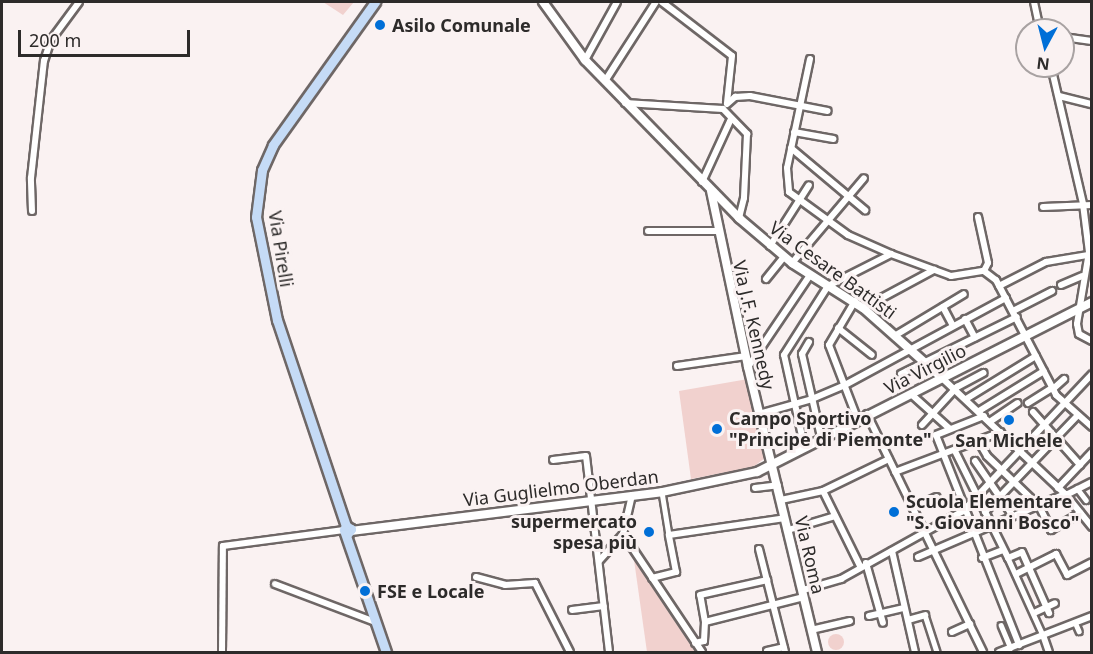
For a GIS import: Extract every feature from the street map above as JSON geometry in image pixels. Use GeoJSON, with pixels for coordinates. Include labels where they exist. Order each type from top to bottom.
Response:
{"type":"FeatureCollection","features":[{"type":"Feature","properties":{"kind":"main road","name":"Via Pirelli"},"geometry":{"type":"LineString","coordinates":[[375,2],[273,145],[262,170],[256,217],[277,320],[386,652]]}},
{"type":"Feature","properties":{"kind":"street"},"geometry":{"type":"LineString","coordinates":[[32,211],[31,178],[44,60],[51,40],[79,2]]}},
{"type":"Feature","properties":{"kind":"street","name":"Via Cesare Battisti"},"geometry":{"type":"LineString","coordinates":[[543,2],[585,60],[738,218],[792,263],[855,301],[896,335],[991,421],[1019,453],[1059,488],[1092,527]]}},
{"type":"Feature","properties":{"kind":"street"},"geometry":{"type":"LineString","coordinates":[[585,60],[617,2]]}},
{"type":"Feature","properties":{"kind":"street"},"geometry":{"type":"LineString","coordinates":[[605,81],[656,2]]}},
{"type":"Feature","properties":{"kind":"street"},"geometry":{"type":"LineString","coordinates":[[662,2],[732,56],[725,106],[731,119],[747,134],[744,198],[738,218]]}},
{"type":"Feature","properties":{"kind":"street"},"geometry":{"type":"LineString","coordinates":[[1034,2],[1037,18]]}},
{"type":"Feature","properties":{"kind":"street"},"geometry":{"type":"LineString","coordinates":[[1075,39],[1092,41]]}},
{"type":"Feature","properties":{"kind":"street"},"geometry":{"type":"LineString","coordinates":[[810,59],[791,148],[787,185],[799,200],[848,235],[891,254],[956,276],[984,271]]}},
{"type":"Feature","properties":{"kind":"street"},"geometry":{"type":"LineString","coordinates":[[1054,78],[1074,156],[1089,253],[1082,276],[1078,309],[1079,334],[1092,341]]}},
{"type":"Feature","properties":{"kind":"street"},"geometry":{"type":"LineString","coordinates":[[625,103],[725,106],[735,97],[750,96],[828,111]]}},
{"type":"Feature","properties":{"kind":"street"},"geometry":{"type":"LineString","coordinates":[[1059,96],[1092,104]]}},
{"type":"Feature","properties":{"kind":"street"},"geometry":{"type":"LineString","coordinates":[[702,182],[731,119]]}},
{"type":"Feature","properties":{"kind":"street"},"geometry":{"type":"LineString","coordinates":[[795,132],[833,139]]}},
{"type":"Feature","properties":{"kind":"street"},"geometry":{"type":"LineString","coordinates":[[791,148],[865,210]]}},
{"type":"Feature","properties":{"kind":"street"},"geometry":{"type":"LineString","coordinates":[[792,263],[864,178]]}},
{"type":"Feature","properties":{"kind":"street"},"geometry":{"type":"LineString","coordinates":[[770,246],[809,185]]}},
{"type":"Feature","properties":{"kind":"street","name":"Via J.F. Kennedy"},"geometry":{"type":"LineString","coordinates":[[711,191],[748,367],[773,465]]}},
{"type":"Feature","properties":{"kind":"street"},"geometry":{"type":"LineString","coordinates":[[1043,207],[1092,205]]}},
{"type":"Feature","properties":{"kind":"street"},"geometry":{"type":"LineString","coordinates":[[978,217],[988,263],[984,271]]}},
{"type":"Feature","properties":{"kind":"street"},"geometry":{"type":"LineString","coordinates":[[648,231],[718,231]]}},
{"type":"Feature","properties":{"kind":"street"},"geometry":{"type":"LineString","coordinates":[[999,286],[1046,262],[1089,253]]}},
{"type":"Feature","properties":{"kind":"street"},"geometry":{"type":"LineString","coordinates":[[804,445],[784,355],[828,286],[891,254]]}},
{"type":"Feature","properties":{"kind":"street"},"geometry":{"type":"LineString","coordinates":[[766,279],[784,257]]}},
{"type":"Feature","properties":{"kind":"street"},"geometry":{"type":"LineString","coordinates":[[863,308],[934,270]]}},
{"type":"Feature","properties":{"kind":"street"},"geometry":{"type":"LineString","coordinates":[[984,271],[999,286],[1006,298],[1052,388],[1064,405],[1091,424]]}},
{"type":"Feature","properties":{"kind":"street"},"geometry":{"type":"LineString","coordinates":[[748,367],[810,275]]}},
{"type":"Feature","properties":{"kind":"street"},"geometry":{"type":"LineString","coordinates":[[1061,285],[1082,276]]}},
{"type":"Feature","properties":{"kind":"street"},"geometry":{"type":"LineString","coordinates":[[901,374],[975,338],[1052,291]]}},
{"type":"Feature","properties":{"kind":"street"},"geometry":{"type":"LineString","coordinates":[[896,335],[964,294]]}},
{"type":"Feature","properties":{"kind":"street"},"geometry":{"type":"LineString","coordinates":[[759,414],[812,399],[845,385],[1006,298]]}},
{"type":"Feature","properties":{"kind":"street"},"geometry":{"type":"LineString","coordinates":[[855,301],[829,345],[857,418]]}},
{"type":"Feature","properties":{"kind":"street","name":"Via Virgilio"},"geometry":{"type":"LineString","coordinates":[[773,465],[804,445],[911,394],[1092,302]]}},
{"type":"Feature","properties":{"kind":"street"},"geometry":{"type":"LineString","coordinates":[[943,307],[953,326]]}},
{"type":"Feature","properties":{"kind":"street"},"geometry":{"type":"LineString","coordinates":[[965,319],[975,338]]}},
{"type":"Feature","properties":{"kind":"street"},"geometry":{"type":"LineString","coordinates":[[838,328],[872,355]]}},
{"type":"Feature","properties":{"kind":"street"},"geometry":{"type":"LineString","coordinates":[[808,342],[802,354],[821,437]]}},
{"type":"Feature","properties":{"kind":"street"},"geometry":{"type":"LineString","coordinates":[[677,366],[746,356]]}},
{"type":"Feature","properties":{"kind":"street"},"geometry":{"type":"LineString","coordinates":[[966,399],[1036,356]]}},
{"type":"Feature","properties":{"kind":"street"},"geometry":{"type":"LineString","coordinates":[[1019,645],[963,512],[936,435],[982,413],[1044,371]]}},
{"type":"Feature","properties":{"kind":"street"},"geometry":{"type":"LineString","coordinates":[[922,425],[955,389],[983,373]]}},
{"type":"Feature","properties":{"kind":"street"},"geometry":{"type":"LineString","coordinates":[[705,622],[774,604],[841,579],[963,512],[1090,377]]}},
{"type":"Feature","properties":{"kind":"street"},"geometry":{"type":"LineString","coordinates":[[1028,403],[1064,378]]}},
{"type":"Feature","properties":{"kind":"street"},"geometry":{"type":"LineString","coordinates":[[911,394],[950,429]]}},
{"type":"Feature","properties":{"kind":"street"},"geometry":{"type":"LineString","coordinates":[[991,421],[1018,403]]}},
{"type":"Feature","properties":{"kind":"street"},"geometry":{"type":"LineString","coordinates":[[1033,412],[1080,465]]}},
{"type":"Feature","properties":{"kind":"street"},"geometry":{"type":"LineString","coordinates":[[867,414],[983,652]]}},
{"type":"Feature","properties":{"kind":"street"},"geometry":{"type":"LineString","coordinates":[[985,512],[1077,416]]}},
{"type":"Feature","properties":{"kind":"street"},"geometry":{"type":"LineString","coordinates":[[895,472],[943,456],[1001,432]]}},
{"type":"Feature","properties":{"kind":"street"},"geometry":{"type":"LineString","coordinates":[[979,442],[1002,470],[1039,506],[1051,530],[1082,513]]}},
{"type":"Feature","properties":{"kind":"street"},"geometry":{"type":"LineString","coordinates":[[955,451],[1016,574],[1050,652]]}},
{"type":"Feature","properties":{"kind":"street"},"geometry":{"type":"LineString","coordinates":[[1057,497],[1059,488],[1092,452]]}},
{"type":"Feature","properties":{"kind":"street"},"geometry":{"type":"LineString","coordinates":[[553,460],[586,456],[609,652]]}},
{"type":"Feature","properties":{"kind":"street"},"geometry":{"type":"LineString","coordinates":[[781,500],[823,491],[889,459]]}},
{"type":"Feature","properties":{"kind":"street"},"geometry":{"type":"LineString","coordinates":[[975,461],[1013,516]]}},
{"type":"Feature","properties":{"kind":"street","name":"Via Guglielmo Oberdan"},"geometry":{"type":"LineString","coordinates":[[222,652],[223,546],[662,492],[773,465]]}},
{"type":"Feature","properties":{"kind":"street","name":"Via Roma"},"geometry":{"type":"LineString","coordinates":[[773,465],[817,652]]}},
{"type":"Feature","properties":{"kind":"street"},"geometry":{"type":"LineString","coordinates":[[918,557],[1092,482]]}},
{"type":"Feature","properties":{"kind":"street"},"geometry":{"type":"LineString","coordinates":[[755,488],[778,485]]}},
{"type":"Feature","properties":{"kind":"street"},"geometry":{"type":"LineString","coordinates":[[1077,488],[1086,500]]}},
{"type":"Feature","properties":{"kind":"street"},"geometry":{"type":"LineString","coordinates":[[823,491],[863,565],[883,623]]}},
{"type":"Feature","properties":{"kind":"street"},"geometry":{"type":"LineString","coordinates":[[652,578],[675,572],[662,492]]}},
{"type":"Feature","properties":{"kind":"street"},"geometry":{"type":"LineString","coordinates":[[599,561],[623,534],[632,495]]}},
{"type":"Feature","properties":{"kind":"street"},"geometry":{"type":"LineString","coordinates":[[913,508],[937,497]]}},
{"type":"Feature","properties":{"kind":"street"},"geometry":{"type":"LineString","coordinates":[[788,530],[836,516]]}},
{"type":"Feature","properties":{"kind":"street"},"geometry":{"type":"LineString","coordinates":[[669,535],[785,518]]}},
{"type":"Feature","properties":{"kind":"street"},"geometry":{"type":"LineString","coordinates":[[623,534],[702,652]]}},
{"type":"Feature","properties":{"kind":"street"},"geometry":{"type":"LineString","coordinates":[[759,549],[784,650],[767,651]]}},
{"type":"Feature","properties":{"kind":"street"},"geometry":{"type":"LineString","coordinates":[[982,558],[1003,550]]}},
{"type":"Feature","properties":{"kind":"street"},"geometry":{"type":"LineString","coordinates":[[892,551],[915,652]]}},
{"type":"Feature","properties":{"kind":"street"},"geometry":{"type":"LineString","coordinates":[[1008,558],[1022,552],[1048,610]]}},
{"type":"Feature","properties":{"kind":"street"},"geometry":{"type":"LineString","coordinates":[[1016,574],[1056,554],[1067,575],[1092,562]]}},
{"type":"Feature","properties":{"kind":"street"},"geometry":{"type":"LineString","coordinates":[[476,577],[505,585],[535,583],[570,652]]}},
{"type":"Feature","properties":{"kind":"street"},"geometry":{"type":"LineString","coordinates":[[695,643],[704,641],[705,622],[700,595],[767,580]]}},
{"type":"Feature","properties":{"kind":"street"},"geometry":{"type":"LineString","coordinates":[[275,584],[376,623]]}},
{"type":"Feature","properties":{"kind":"street"},"geometry":{"type":"LineString","coordinates":[[1034,613],[1048,610],[1055,603]]}},
{"type":"Feature","properties":{"kind":"street"},"geometry":{"type":"LineString","coordinates":[[572,610],[604,606]]}},
{"type":"Feature","properties":{"kind":"street"},"geometry":{"type":"LineString","coordinates":[[869,616],[904,608]]}},
{"type":"Feature","properties":{"kind":"street"},"geometry":{"type":"LineString","coordinates":[[908,620],[925,615],[937,652]]}},
{"type":"Feature","properties":{"kind":"street"},"geometry":{"type":"LineString","coordinates":[[999,652],[1092,616]]}},
{"type":"Feature","properties":{"kind":"street"},"geometry":{"type":"LineString","coordinates":[[811,630],[850,621]]}},
{"type":"Feature","properties":{"kind":"street"},"geometry":{"type":"LineString","coordinates":[[1075,622],[1079,631]]}},
{"type":"Feature","properties":{"kind":"street"},"geometry":{"type":"LineString","coordinates":[[952,632],[970,624]]}},
{"type":"Feature","properties":{"kind":"street"},"geometry":{"type":"LineString","coordinates":[[1001,625],[1011,648]]}},
{"type":"Feature","properties":{"kind":"shaded area"},"geometry":{"type":"Polygon","coordinates":[[[323,2],[354,2],[343,15],[323,2]]]}},
{"type":"Feature","properties":{"kind":"shaded area","name":"Campo Sportivo \"Principe di Piemonte\""},"geometry":{"type":"Polygon","coordinates":[[[748,379],[765,458],[753,467],[691,479],[679,391],[748,379]]]}},
{"type":"Feature","properties":{"kind":"shaded area"},"geometry":{"type":"Polygon","coordinates":[[[634,560],[695,652],[647,652],[634,560]]]}},
{"type":"Feature","properties":{"kind":"shaded area"},"geometry":{"type":"Polygon","coordinates":[[[833,634],[839,634],[844,642],[842,648],[833,650],[828,645],[828,639],[833,634]]]}},
{"type":"Feature","properties":{"kind":"place","name":"Asilo Comunale"},"geometry":{"type":"Point","coordinates":[380,25]}},
{"type":"Feature","properties":{"kind":"place","name":"San Michele"},"geometry":{"type":"Point","coordinates":[1009,420]}},
{"type":"Feature","properties":{"kind":"place","name":"Campo Sportivo \"Principe di Piemonte\""},"geometry":{"type":"Point","coordinates":[717,429]}},
{"type":"Feature","properties":{"kind":"place","name":"Scuola Elementare \"S. Giovanni Bosco\""},"geometry":{"type":"Point","coordinates":[894,512]}},
{"type":"Feature","properties":{"kind":"place","name":"supermercato spesa più"},"geometry":{"type":"Point","coordinates":[649,532]}},
{"type":"Feature","properties":{"kind":"place","name":"FSE e Locale"},"geometry":{"type":"Point","coordinates":[365,591]}}]}
